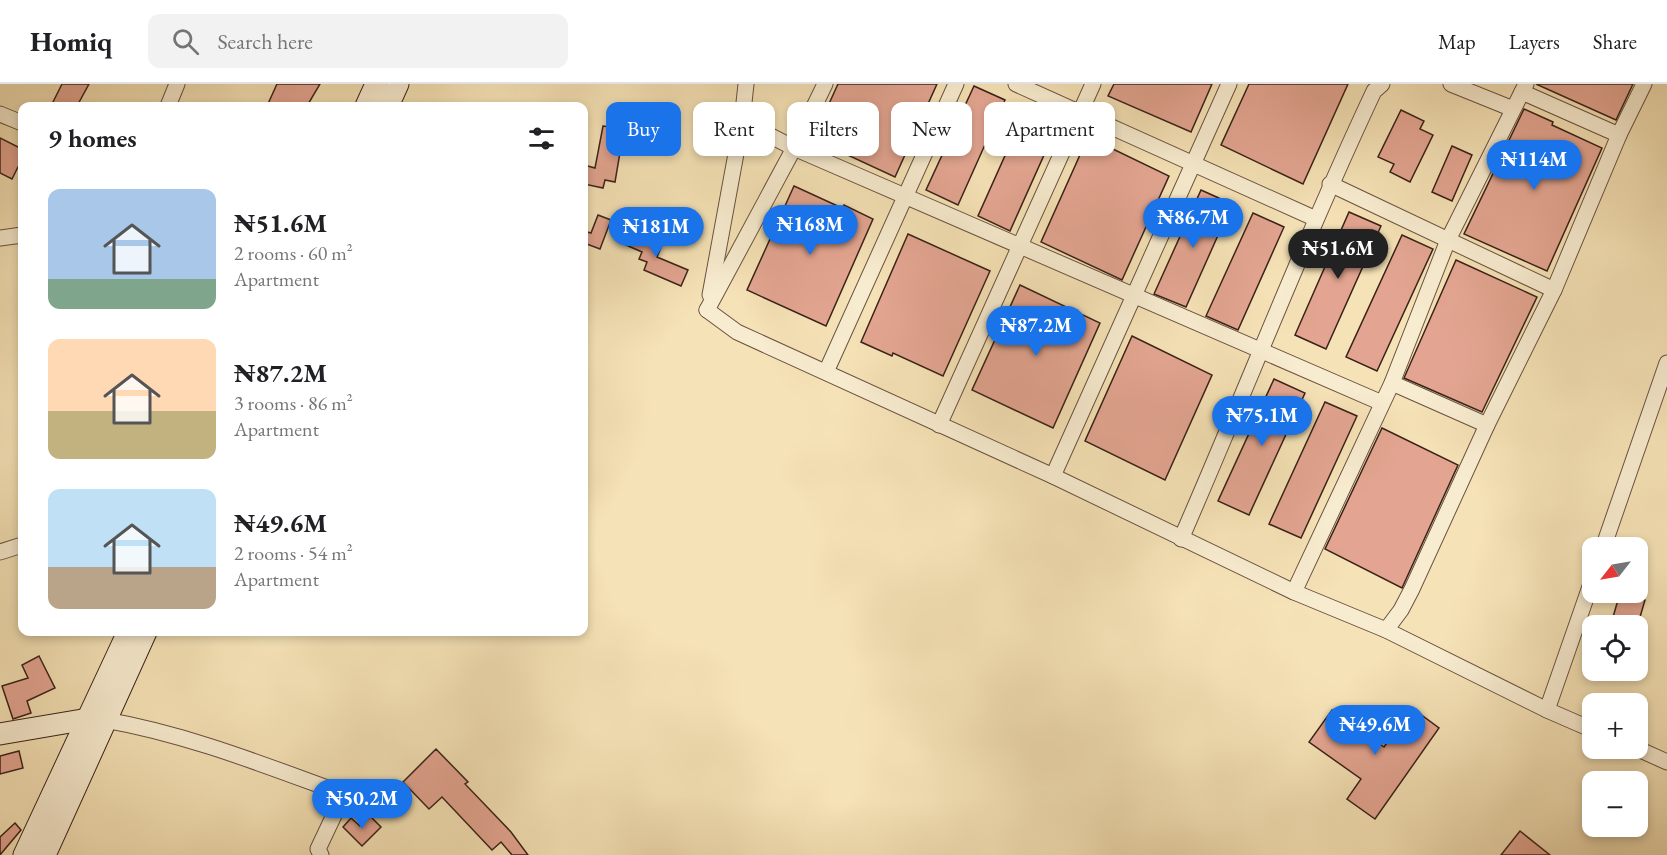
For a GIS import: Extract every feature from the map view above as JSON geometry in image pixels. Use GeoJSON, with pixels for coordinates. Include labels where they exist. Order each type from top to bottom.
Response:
{"type":"FeatureCollection","features":[{"type":"Feature","properties":{"kind":"main road"},"geometry":{"type":"LineString","coordinates":[[368,102],[376,84]]}},
{"type":"Feature","properties":{"kind":"main road"},"geometry":{"type":"LineString","coordinates":[[390,102],[398,84]]}},
{"type":"Feature","properties":{"kind":"main road"},"geometry":{"type":"LineString","coordinates":[[45,855],[127,636]]}},
{"type":"Feature","properties":{"kind":"main road"},"geometry":{"type":"LineString","coordinates":[[24,855],[144,636]]}},
{"type":"Feature","properties":{"kind":"main road"},"geometry":{"type":"LineString","coordinates":[[0,734],[97,719]]}},
{"type":"Feature","properties":{"kind":"street"},"geometry":{"type":"LineString","coordinates":[[170,102],[177,84]]}},
{"type":"Feature","properties":{"kind":"street"},"geometry":{"type":"LineString","coordinates":[[744,102],[746,84]]}},
{"type":"Feature","properties":{"kind":"street"},"geometry":{"type":"LineString","coordinates":[[816,102],[825,84]]}},
{"type":"Feature","properties":{"kind":"street"},"geometry":{"type":"LineString","coordinates":[[826,372],[956,84]]}},
{"type":"Feature","properties":{"kind":"street"},"geometry":{"type":"LineString","coordinates":[[1016,84],[1056,102]]}},
{"type":"Feature","properties":{"kind":"street"},"geometry":{"type":"LineString","coordinates":[[1084,102],[1093,84]]}},
{"type":"Feature","properties":{"kind":"street"},"geometry":{"type":"LineString","coordinates":[[1053,476],[1229,84]]}},
{"type":"Feature","properties":{"kind":"street"},"geometry":{"type":"LineString","coordinates":[[1451,84],[1513,110]]}},
{"type":"Feature","properties":{"kind":"street"},"geometry":{"type":"LineString","coordinates":[[1386,630],[1401,610],[1412,589],[1487,425],[1554,290],[1619,135],[1644,84]]}},
{"type":"Feature","properties":{"kind":"street"},"geometry":{"type":"LineString","coordinates":[[1181,539],[1263,350],[1330,184],[1377,86]]}},
{"type":"Feature","properties":{"kind":"street"},"geometry":{"type":"LineString","coordinates":[[1294,592],[1392,383],[1448,240],[1524,88],[1619,135]]}},
{"type":"Feature","properties":{"kind":"street"},"geometry":{"type":"LineString","coordinates":[[0,114],[18,121]]}},
{"type":"Feature","properties":{"kind":"street"},"geometry":{"type":"LineString","coordinates":[[1115,128],[1316,219]]}},
{"type":"Feature","properties":{"kind":"street"},"geometry":{"type":"LineString","coordinates":[[707,310],[736,156]]}},
{"type":"Feature","properties":{"kind":"street"},"geometry":{"type":"LineString","coordinates":[[707,310],[790,156]]}},
{"type":"Feature","properties":{"kind":"street"},"geometry":{"type":"LineString","coordinates":[[813,156],[1382,403]]}},
{"type":"Feature","properties":{"kind":"street"},"geometry":{"type":"LineString","coordinates":[[939,425],[1060,156]]}},
{"type":"Feature","properties":{"kind":"street"},"geometry":{"type":"LineString","coordinates":[[1330,184],[1554,290]]}},
{"type":"Feature","properties":{"kind":"street"},"geometry":{"type":"LineString","coordinates":[[0,238],[18,236]]}},
{"type":"Feature","properties":{"kind":"street"},"geometry":{"type":"LineString","coordinates":[[707,310],[737,332],[1053,476],[1294,592],[1386,630],[1582,725]]}},
{"type":"Feature","properties":{"kind":"street"},"geometry":{"type":"LineString","coordinates":[[1607,537],[1667,363]]}},
{"type":"Feature","properties":{"kind":"street"},"geometry":{"type":"LineString","coordinates":[[1392,383],[1487,425]]}},
{"type":"Feature","properties":{"kind":"street"},"geometry":{"type":"LineString","coordinates":[[0,552],[18,546]]}},
{"type":"Feature","properties":{"kind":"street"},"geometry":{"type":"LineString","coordinates":[[1547,710],[1584,603]]}},
{"type":"Feature","properties":{"kind":"street"},"geometry":{"type":"LineString","coordinates":[[97,719],[134,725],[216,749],[340,793],[336,811],[318,849],[321,855]]}},
{"type":"Feature","properties":{"kind":"street"},"geometry":{"type":"LineString","coordinates":[[1648,753],[1667,762]]}},
{"type":"Feature","properties":{"kind":"building"},"geometry":{"type":"Polygon","coordinates":[[[62,84],[89,84],[79,102],[53,102],[62,84]]]}},
{"type":"Feature","properties":{"kind":"building"},"geometry":{"type":"Polygon","coordinates":[[[277,84],[320,84],[309,102],[269,102],[277,84]]]}},
{"type":"Feature","properties":{"kind":"building"},"geometry":{"type":"Polygon","coordinates":[[[838,84],[937,84],[929,102],[891,102],[891,156],[904,156],[895,177],[850,156],[879,156],[879,102],[830,102],[838,84]]]}},
{"type":"Feature","properties":{"kind":"building"},"geometry":{"type":"Polygon","coordinates":[[[1114,84],[1212,84],[1191,132],[1108,96],[1114,84]]]}},
{"type":"Feature","properties":{"kind":"building"},"geometry":{"type":"Polygon","coordinates":[[[1249,84],[1348,84],[1303,184],[1221,145],[1249,84]]]}},
{"type":"Feature","properties":{"kind":"building"},"geometry":{"type":"Polygon","coordinates":[[[1536,84],[1633,84],[1616,120],[1536,84]]]}},
{"type":"Feature","properties":{"kind":"building"},"geometry":{"type":"Polygon","coordinates":[[[974,86],[1005,100],[1004,102],[984,102],[984,147],[958,205],[926,190],[942,156],[972,156],[972,102],[967,102],[974,86]]]}},
{"type":"Feature","properties":{"kind":"building"},"geometry":{"type":"Polygon","coordinates":[[[1524,109],[1602,148],[1547,271],[1464,234],[1524,109]]]}},
{"type":"Feature","properties":{"kind":"building"},"geometry":{"type":"Polygon","coordinates":[[[1401,110],[1424,121],[1420,129],[1433,135],[1410,182],[1390,172],[1394,164],[1378,157],[1401,110]]]}},
{"type":"Feature","properties":{"kind":"building"},"geometry":{"type":"Polygon","coordinates":[[[603,126],[606,126],[606,156],[619,156],[615,182],[605,180],[603,188],[588,185],[588,166],[595,168],[603,126]]]}},
{"type":"Feature","properties":{"kind":"building"},"geometry":{"type":"Polygon","coordinates":[[[0,138],[18,147],[18,167],[12,179],[0,173],[0,138]]]}},
{"type":"Feature","properties":{"kind":"building"},"geometry":{"type":"Polygon","coordinates":[[[1452,146],[1472,155],[1452,201],[1432,192],[1452,146]]]}},
{"type":"Feature","properties":{"kind":"building"},"geometry":{"type":"Polygon","coordinates":[[[1115,150],[1169,176],[1122,280],[1041,242],[1079,156],[1115,156],[1115,150]]]}},
{"type":"Feature","properties":{"kind":"building"},"geometry":{"type":"Polygon","coordinates":[[[1005,156],[1044,156],[1010,231],[978,216],[1005,156]]]}},
{"type":"Feature","properties":{"kind":"building"},"geometry":{"type":"Polygon","coordinates":[[[794,186],[873,219],[826,326],[747,290],[794,186]]]}},
{"type":"Feature","properties":{"kind":"building"},"geometry":{"type":"Polygon","coordinates":[[[1201,190],[1232,204],[1186,307],[1154,294],[1201,190]]]}},
{"type":"Feature","properties":{"kind":"building"},"geometry":{"type":"Polygon","coordinates":[[[1349,212],[1381,226],[1326,349],[1295,335],[1349,212]]]}},
{"type":"Feature","properties":{"kind":"building"},"geometry":{"type":"Polygon","coordinates":[[[1253,213],[1284,227],[1238,330],[1206,316],[1253,213]]]}},
{"type":"Feature","properties":{"kind":"building"},"geometry":{"type":"Polygon","coordinates":[[[598,215],[611,220],[600,249],[588,244],[588,232],[591,233],[598,215]]]}},
{"type":"Feature","properties":{"kind":"building"},"geometry":{"type":"Polygon","coordinates":[[[632,229],[663,243],[657,257],[688,270],[681,286],[644,270],[647,262],[639,259],[642,252],[626,245],[632,229]]]}},
{"type":"Feature","properties":{"kind":"building"},"geometry":{"type":"Polygon","coordinates":[[[908,234],[990,271],[943,376],[893,353],[892,356],[861,342],[908,234]]]}},
{"type":"Feature","properties":{"kind":"building"},"geometry":{"type":"Polygon","coordinates":[[[1402,235],[1433,249],[1377,371],[1346,357],[1402,235]]]}},
{"type":"Feature","properties":{"kind":"building"},"geometry":{"type":"Polygon","coordinates":[[[1456,260],[1537,297],[1482,412],[1404,378],[1456,260]]]}},
{"type":"Feature","properties":{"kind":"building"},"geometry":{"type":"Polygon","coordinates":[[[1020,285],[1100,323],[1053,428],[972,390],[1020,285]]]}},
{"type":"Feature","properties":{"kind":"building"},"geometry":{"type":"Polygon","coordinates":[[[1132,336],[1212,375],[1165,480],[1085,441],[1132,336]]]}},
{"type":"Feature","properties":{"kind":"building"},"geometry":{"type":"Polygon","coordinates":[[[1274,379],[1305,393],[1249,515],[1218,501],[1274,379]]]}},
{"type":"Feature","properties":{"kind":"building"},"geometry":{"type":"Polygon","coordinates":[[[1325,402],[1357,416],[1301,538],[1269,524],[1325,402]]]}},
{"type":"Feature","properties":{"kind":"building"},"geometry":{"type":"Polygon","coordinates":[[[1382,428],[1458,465],[1402,588],[1325,549],[1382,428]]]}},
{"type":"Feature","properties":{"kind":"building"},"geometry":{"type":"Polygon","coordinates":[[[1617,603],[1644,603],[1641,615],[1614,615],[1617,603]]]}},
{"type":"Feature","properties":{"kind":"building"},"geometry":{"type":"Polygon","coordinates":[[[39,656],[55,688],[27,701],[31,713],[13,719],[2,686],[28,678],[22,665],[39,656]]]}},
{"type":"Feature","properties":{"kind":"building"},"geometry":{"type":"Polygon","coordinates":[[[1412,708],[1439,728],[1375,819],[1347,799],[1361,779],[1309,742],[1332,710],[1384,747],[1412,708]]]}},
{"type":"Feature","properties":{"kind":"building"},"geometry":{"type":"Polygon","coordinates":[[[436,749],[468,782],[465,784],[511,832],[528,855],[512,855],[501,842],[492,850],[442,797],[429,809],[403,782],[436,749]]]}},
{"type":"Feature","properties":{"kind":"building"},"geometry":{"type":"Polygon","coordinates":[[[19,751],[23,768],[0,774],[0,756],[19,751]]]}},
{"type":"Feature","properties":{"kind":"building"},"geometry":{"type":"Polygon","coordinates":[[[370,816],[381,827],[362,846],[343,827],[351,818],[360,826],[370,816]]]}},
{"type":"Feature","properties":{"kind":"building"},"geometry":{"type":"Polygon","coordinates":[[[15,823],[21,830],[0,855],[0,837],[15,823]]]}},
{"type":"Feature","properties":{"kind":"building"},"geometry":{"type":"Polygon","coordinates":[[[1520,831],[1550,855],[1501,855],[1520,831]]]}}]}
